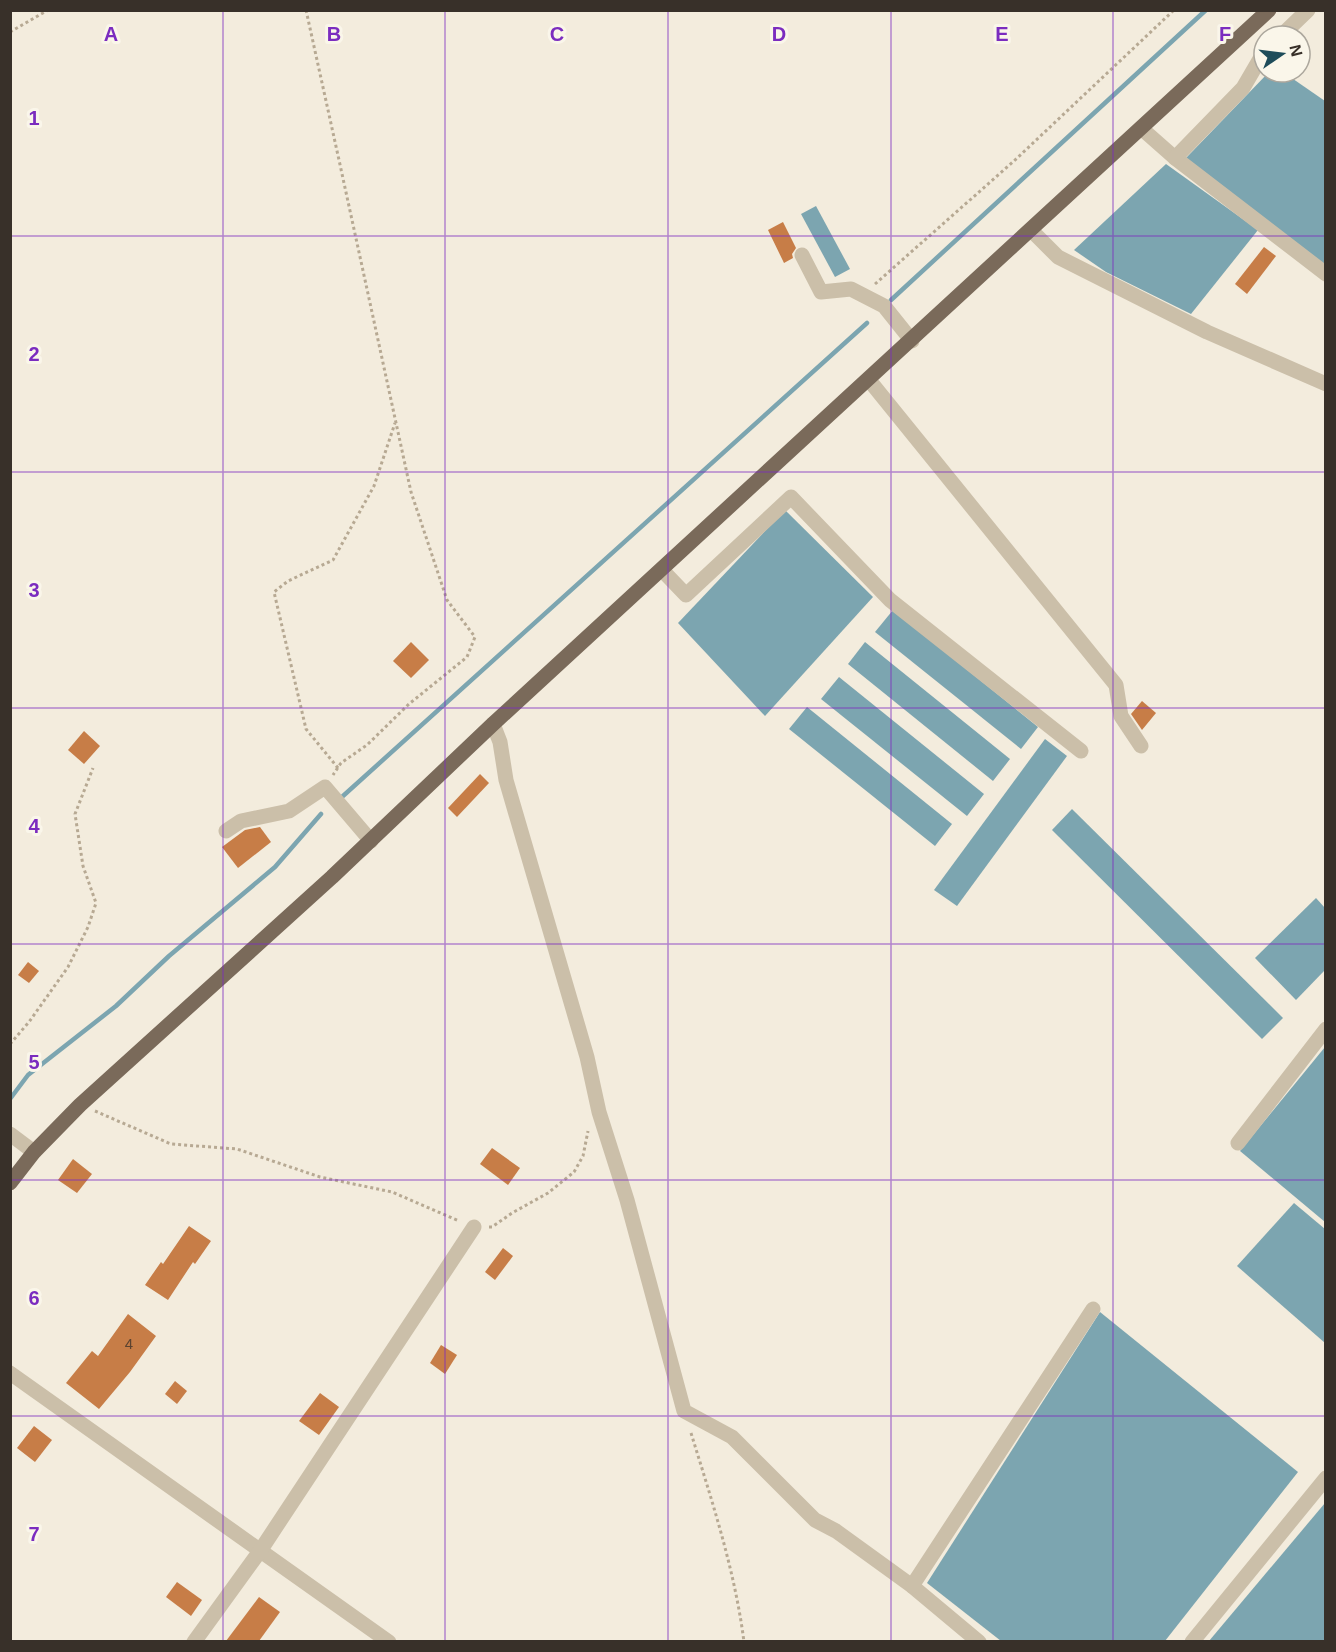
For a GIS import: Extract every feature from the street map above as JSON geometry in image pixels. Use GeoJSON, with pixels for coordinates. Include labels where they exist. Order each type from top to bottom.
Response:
{"type":"FeatureCollection","features":[{"type":"Feature","properties":{"kind":"main road"},"geometry":{"type":"LineString","coordinates":[[10,1183],[34,1152],[80,1105],[371,841],[493,724],[912,341],[1269,10]]}},
{"type":"Feature","properties":{"kind":"street"},"geometry":{"type":"LineString","coordinates":[[1293,24],[1308,10]]}},
{"type":"Feature","properties":{"kind":"street"},"geometry":{"type":"LineString","coordinates":[[1175,158],[1243,87],[1252,72]]}},
{"type":"Feature","properties":{"kind":"street"},"geometry":{"type":"LineString","coordinates":[[1141,128],[1175,158],[1326,274]]}},
{"type":"Feature","properties":{"kind":"street"},"geometry":{"type":"LineString","coordinates":[[1031,230],[1058,256],[1207,333],[1326,384]]}},
{"type":"Feature","properties":{"kind":"street"},"geometry":{"type":"LineString","coordinates":[[802,255],[821,291],[851,289],[884,306],[912,341]]}},
{"type":"Feature","properties":{"kind":"street"},"geometry":{"type":"LineString","coordinates":[[869,380],[1116,685],[1122,716],[1141,746]]}},
{"type":"Feature","properties":{"kind":"street"},"geometry":{"type":"LineString","coordinates":[[662,570],[686,595],[790,497],[890,600],[1081,751]]}},
{"type":"Feature","properties":{"kind":"street"},"geometry":{"type":"LineString","coordinates":[[493,724],[500,742],[506,780],[587,1057],[599,1112],[627,1200],[684,1411],[732,1437],[815,1520],[836,1531],[912,1586],[979,1641]]}},
{"type":"Feature","properties":{"kind":"street"},"geometry":{"type":"LineString","coordinates":[[226,831],[241,821],[290,811],[325,787],[371,841]]}},
{"type":"Feature","properties":{"kind":"street"},"geometry":{"type":"LineString","coordinates":[[1238,1143],[1326,1029]]}},
{"type":"Feature","properties":{"kind":"street"},"geometry":{"type":"LineString","coordinates":[[10,1134],[34,1152]]}},
{"type":"Feature","properties":{"kind":"street"},"geometry":{"type":"LineString","coordinates":[[194,1641],[260,1551],[474,1227]]}},
{"type":"Feature","properties":{"kind":"street"},"geometry":{"type":"LineString","coordinates":[[912,1586],[1093,1309]]}},
{"type":"Feature","properties":{"kind":"street"},"geometry":{"type":"LineString","coordinates":[[10,1373],[389,1641]]}},
{"type":"Feature","properties":{"kind":"street"},"geometry":{"type":"LineString","coordinates":[[1192,1641],[1326,1478]]}},
{"type":"Feature","properties":{"kind":"path"},"geometry":{"type":"LineString","coordinates":[[10,32],[48,10]]}},
{"type":"Feature","properties":{"kind":"path"},"geometry":{"type":"LineString","coordinates":[[306,10],[411,492],[447,600],[475,637],[467,657],[409,704],[367,745],[341,763],[325,787]]}},
{"type":"Feature","properties":{"kind":"path"},"geometry":{"type":"LineString","coordinates":[[863,295],[1014,161],[1174,10]]}},
{"type":"Feature","properties":{"kind":"path"},"geometry":{"type":"LineString","coordinates":[[338,768],[306,729],[274,592],[288,581],[333,560],[374,486],[396,422]]}},
{"type":"Feature","properties":{"kind":"path"},"geometry":{"type":"LineString","coordinates":[[10,1044],[68,967],[88,927],[96,903],[83,866],[75,814],[93,768]]}},
{"type":"Feature","properties":{"kind":"path"},"geometry":{"type":"LineString","coordinates":[[80,1105],[171,1144],[237,1149],[320,1177],[392,1192],[474,1227],[492,1227],[548,1193],[574,1172],[583,1156],[589,1126],[599,1112]]}},
{"type":"Feature","properties":{"kind":"path"},"geometry":{"type":"LineString","coordinates":[[684,1411],[712,1502],[736,1594],[744,1641]]}},
{"type":"Feature","properties":{"kind":"water"},"geometry":{"type":"Polygon","coordinates":[[[1257,84],[1300,84],[1325,101],[1325,265],[1186,158],[1257,84]]]}},
{"type":"Feature","properties":{"kind":"water"},"geometry":{"type":"Polygon","coordinates":[[[1166,164],[1258,230],[1191,314],[1106,272],[1074,250],[1166,164]]]}},
{"type":"Feature","properties":{"kind":"water"},"geometry":{"type":"Polygon","coordinates":[[[816,206],[850,269],[835,277],[801,214],[816,206]]]}},
{"type":"Feature","properties":{"kind":"water"},"geometry":{"type":"Polygon","coordinates":[[[785,510],[873,597],[765,716],[678,623],[785,510]]]}},
{"type":"Feature","properties":{"kind":"water"},"geometry":{"type":"Polygon","coordinates":[[[893,610],[1038,727],[1021,749],[875,632],[893,610]]]}},
{"type":"Feature","properties":{"kind":"water"},"geometry":{"type":"Polygon","coordinates":[[[865,642],[1010,759],[993,781],[848,664],[865,642]]]}},
{"type":"Feature","properties":{"kind":"water"},"geometry":{"type":"Polygon","coordinates":[[[839,677],[984,794],[967,816],[821,699],[839,677]]]}},
{"type":"Feature","properties":{"kind":"water"},"geometry":{"type":"Polygon","coordinates":[[[807,707],[952,824],[935,846],[789,729],[807,707]]]}},
{"type":"Feature","properties":{"kind":"water"},"geometry":{"type":"Polygon","coordinates":[[[1045,739],[1067,756],[957,906],[934,890],[1045,739]]]}},
{"type":"Feature","properties":{"kind":"water"},"geometry":{"type":"Polygon","coordinates":[[[1072,809],[1283,1018],[1262,1039],[1052,830],[1072,809]]]}},
{"type":"Feature","properties":{"kind":"water"},"geometry":{"type":"Polygon","coordinates":[[[1316,898],[1325,908],[1325,970],[1296,1000],[1255,958],[1316,898]]]}},
{"type":"Feature","properties":{"kind":"water"},"geometry":{"type":"Polygon","coordinates":[[[1325,1047],[1325,1222],[1240,1151],[1325,1047]]]}},
{"type":"Feature","properties":{"kind":"water"},"geometry":{"type":"Polygon","coordinates":[[[1294,1203],[1325,1229],[1325,1343],[1237,1266],[1294,1203]]]}},
{"type":"Feature","properties":{"kind":"water"},"geometry":{"type":"Polygon","coordinates":[[[1100,1312],[1298,1472],[1165,1641],[1001,1641],[927,1583],[1100,1312]]]}},
{"type":"Feature","properties":{"kind":"water"},"geometry":{"type":"Polygon","coordinates":[[[1325,1503],[1325,1641],[1209,1641],[1325,1503]]]}},
{"type":"Feature","properties":{"kind":"building"},"geometry":{"type":"Polygon","coordinates":[[[783,222],[796,248],[792,254],[793,258],[784,263],[768,230],[783,222]]]}},
{"type":"Feature","properties":{"kind":"building"},"geometry":{"type":"Polygon","coordinates":[[[1264,247],[1276,256],[1247,294],[1235,284],[1264,247]]]}},
{"type":"Feature","properties":{"kind":"building"},"geometry":{"type":"Polygon","coordinates":[[[411,642],[429,660],[411,678],[393,661],[411,642]]]}},
{"type":"Feature","properties":{"kind":"building"},"geometry":{"type":"Polygon","coordinates":[[[1142,701],[1156,713],[1142,730],[1131,714],[1142,701]]]}},
{"type":"Feature","properties":{"kind":"building"},"geometry":{"type":"Polygon","coordinates":[[[84,731],[100,746],[84,764],[68,750],[84,731]]]}},
{"type":"Feature","properties":{"kind":"building"},"geometry":{"type":"Polygon","coordinates":[[[480,774],[489,783],[457,817],[448,808],[480,774]]]}},
{"type":"Feature","properties":{"kind":"building"},"geometry":{"type":"Polygon","coordinates":[[[260,827],[271,842],[238,868],[222,847],[245,830],[260,827]]]}},
{"type":"Feature","properties":{"kind":"building"},"geometry":{"type":"Polygon","coordinates":[[[28,962],[39,971],[29,983],[18,975],[28,962]]]}},
{"type":"Feature","properties":{"kind":"building"},"geometry":{"type":"Polygon","coordinates":[[[492,1148],[520,1168],[508,1185],[480,1164],[492,1148]]]}},
{"type":"Feature","properties":{"kind":"building"},"geometry":{"type":"Polygon","coordinates":[[[73,1159],[92,1174],[77,1193],[58,1180],[73,1159]]]}},
{"type":"Feature","properties":{"kind":"building"},"geometry":{"type":"Polygon","coordinates":[[[189,1226],[211,1241],[195,1264],[193,1262],[168,1300],[145,1285],[161,1262],[163,1264],[189,1226]]]}},
{"type":"Feature","properties":{"kind":"building"},"geometry":{"type":"Polygon","coordinates":[[[503,1248],[513,1256],[495,1280],[485,1272],[503,1248]]]}},
{"type":"Feature","properties":{"kind":"building"},"geometry":{"type":"Polygon","coordinates":[[[128,1314],[156,1336],[99,1409],[66,1383],[92,1351],[98,1356],[128,1314]]]}},
{"type":"Feature","properties":{"kind":"building"},"geometry":{"type":"Polygon","coordinates":[[[441,1345],[457,1355],[445,1374],[430,1363],[441,1345]]]}},
{"type":"Feature","properties":{"kind":"building"},"geometry":{"type":"Polygon","coordinates":[[[175,1381],[187,1391],[177,1404],[165,1394],[175,1381]]]}},
{"type":"Feature","properties":{"kind":"building"},"geometry":{"type":"Polygon","coordinates":[[[320,1393],[339,1407],[319,1435],[299,1421],[320,1393]]]}},
{"type":"Feature","properties":{"kind":"building"},"geometry":{"type":"Polygon","coordinates":[[[34,1426],[52,1440],[35,1462],[17,1448],[34,1426]]]}},
{"type":"Feature","properties":{"kind":"building"},"geometry":{"type":"Polygon","coordinates":[[[177,1582],[202,1600],[191,1616],[166,1597],[177,1582]]]}},
{"type":"Feature","properties":{"kind":"building"},"geometry":{"type":"Polygon","coordinates":[[[259,1597],[280,1612],[259,1641],[226,1641],[259,1597]]]}},
{"type":"Feature","properties":{"kind":"waterway"},"geometry":{"type":"LineString","coordinates":[[891,300],[1206,10]]}},
{"type":"Feature","properties":{"kind":"waterway"},"geometry":{"type":"LineString","coordinates":[[343,796],[867,323]]}},
{"type":"Feature","properties":{"kind":"waterway"},"geometry":{"type":"LineString","coordinates":[[10,1099],[28,1075],[116,1006],[169,956],[275,867],[321,814]]}}]}
